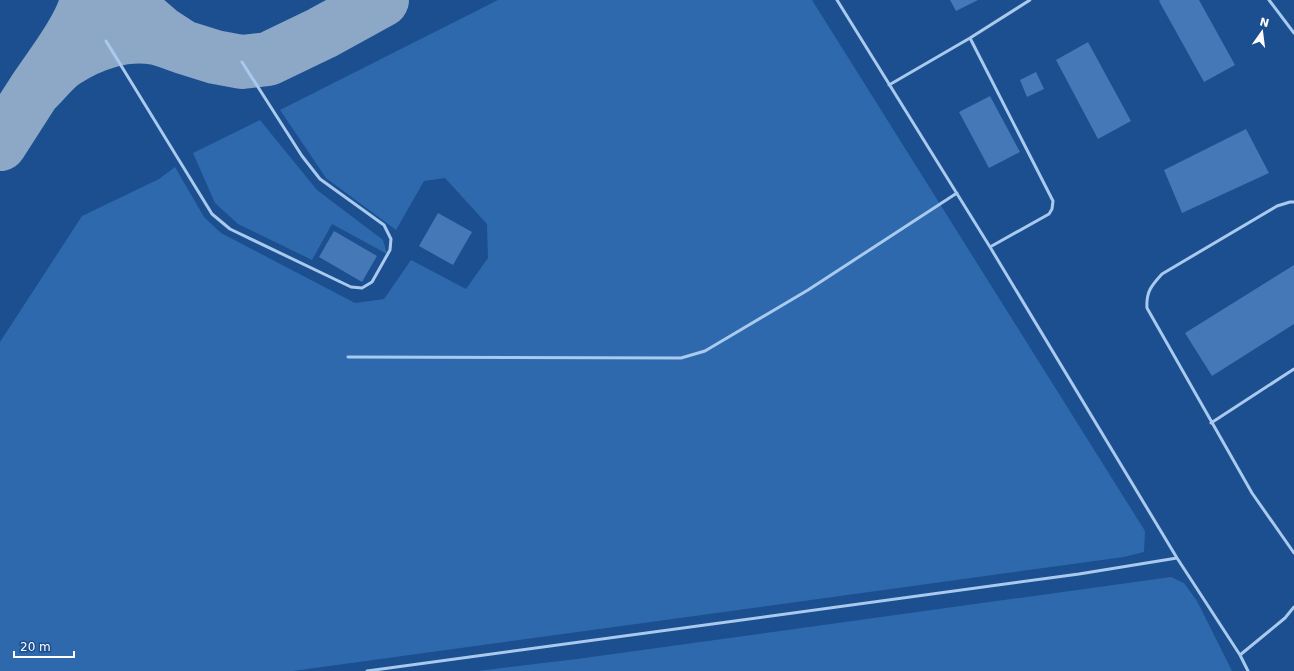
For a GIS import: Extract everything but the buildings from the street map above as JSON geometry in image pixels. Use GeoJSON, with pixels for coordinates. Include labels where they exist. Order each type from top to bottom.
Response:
{"type":"FeatureCollection","features":[{"type":"Feature","properties":{"kind":"lane"},"geometry":{"type":"LineString","coordinates":[[837,0],[990,247],[1177,558],[1240,655],[1248,671]]}},
{"type":"Feature","properties":{"kind":"lane"},"geometry":{"type":"LineString","coordinates":[[889,86],[1030,0]]}},
{"type":"Feature","properties":{"kind":"lane"},"geometry":{"type":"LineString","coordinates":[[1269,0],[1294,33]]}},
{"type":"Feature","properties":{"kind":"lane"},"geometry":{"type":"LineString","coordinates":[[970,38],[1053,201],[1052,209],[1049,214],[990,247]]}},
{"type":"Feature","properties":{"kind":"lane"},"geometry":{"type":"LineString","coordinates":[[106,41],[212,214],[230,228],[238,232],[351,287],[362,288],[372,282],[390,250],[391,239],[384,225],[320,179],[302,156],[242,62]]}},
{"type":"Feature","properties":{"kind":"lane"},"geometry":{"type":"LineString","coordinates":[[348,357],[681,358],[705,351],[808,290],[957,193]]}},
{"type":"Feature","properties":{"kind":"lane"},"geometry":{"type":"LineString","coordinates":[[1294,202],[1277,206],[1162,274],[1152,285],[1146,298],[1147,308],[1252,493],[1294,553]]}},
{"type":"Feature","properties":{"kind":"lane"},"geometry":{"type":"LineString","coordinates":[[1211,422],[1294,369]]}},
{"type":"Feature","properties":{"kind":"lane"},"geometry":{"type":"LineString","coordinates":[[367,671],[1080,574],[1177,558]]}},
{"type":"Feature","properties":{"kind":"lane"},"geometry":{"type":"LineString","coordinates":[[1240,655],[1285,618],[1294,607]]}},
{"type":"Feature","properties":{"kind":"shaded area"},"geometry":{"type":"Polygon","coordinates":[[[498,0],[812,0],[1145,531],[1144,552],[1124,557],[293,671],[0,671],[0,342],[82,216],[159,179],[175,167],[204,217],[221,233],[355,303],[384,299],[411,260],[466,289],[488,258],[487,224],[445,178],[424,181],[396,230],[326,178],[280,110],[498,0]]]}},
{"type":"Feature","properties":{"kind":"shaded area"},"geometry":{"type":"Polygon","coordinates":[[[260,120],[317,190],[383,240],[387,254],[332,224],[312,260],[238,224],[215,203],[193,153],[260,120]]]}},
{"type":"Feature","properties":{"kind":"shaded area"},"geometry":{"type":"Polygon","coordinates":[[[1171,577],[1184,583],[1197,601],[1232,671],[478,671],[577,659],[1171,577]]]}},
{"type":"Feature","properties":{"kind":"taxiway"},"geometry":{"type":"LineString","coordinates":[[87,0],[84,11],[72,35],[34,91],[56,68],[65,61],[86,49],[109,41],[120,38],[144,37],[156,38],[183,47]]}},
{"type":"Feature","properties":{"kind":"taxiway"},"geometry":{"type":"LineString","coordinates":[[130,0],[138,13],[160,32],[183,47],[215,57],[242,62],[268,59],[322,33],[382,0]]}},
{"type":"Feature","properties":{"kind":"taxiway"},"geometry":{"type":"LineString","coordinates":[[0,144],[34,91]]}}]}
